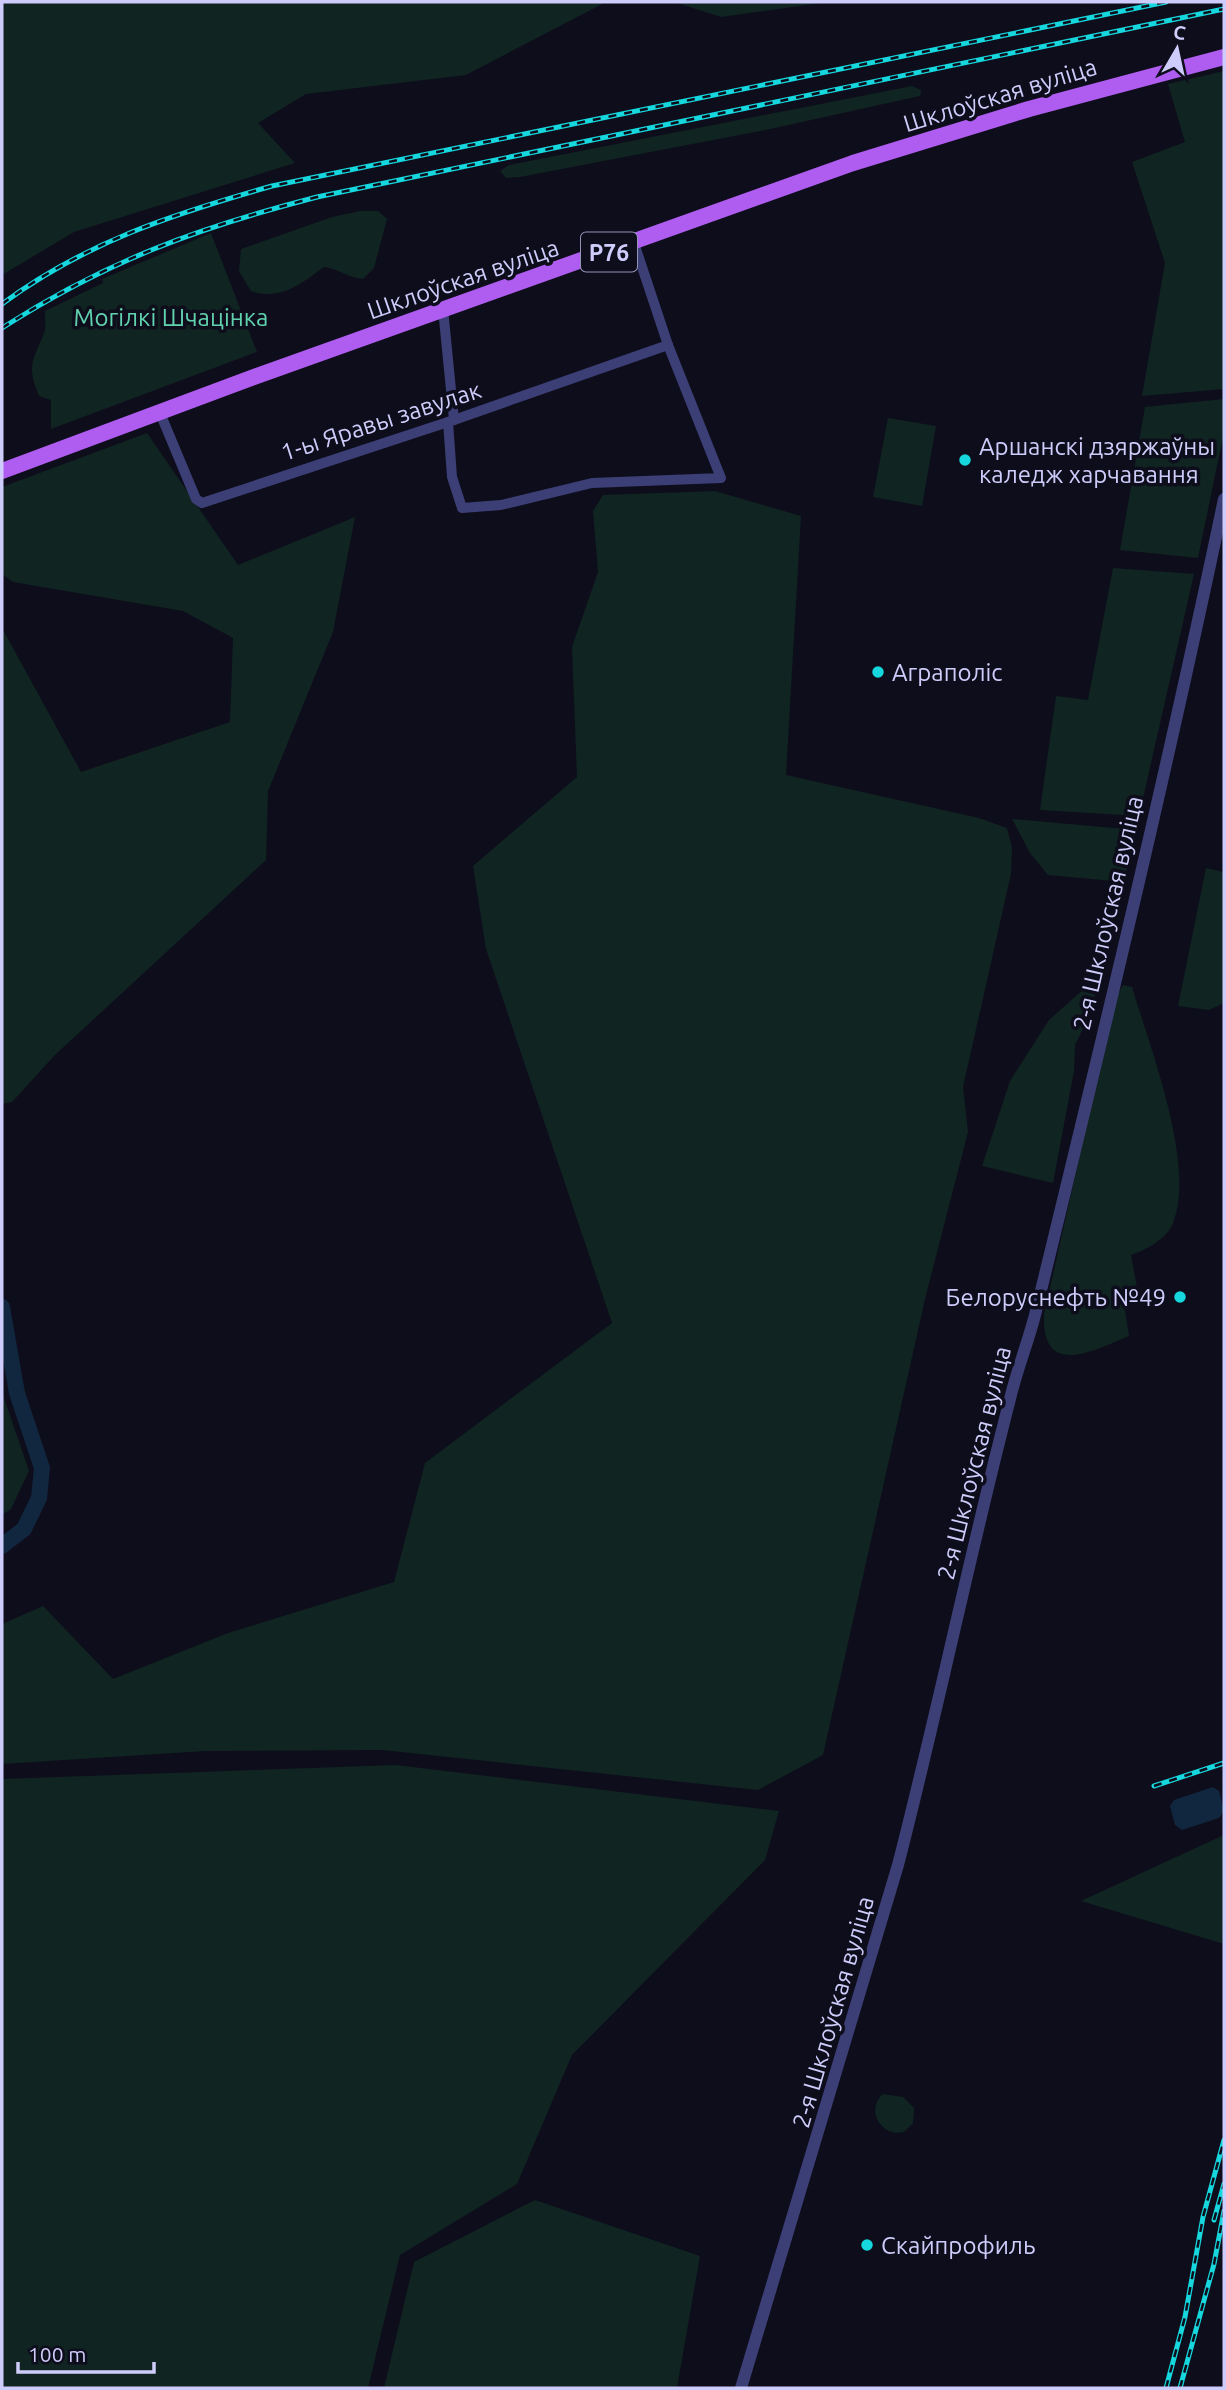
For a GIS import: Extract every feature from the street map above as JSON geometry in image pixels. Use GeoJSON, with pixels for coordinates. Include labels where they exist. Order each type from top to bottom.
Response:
{"type":"FeatureCollection","features":[{"type":"Feature","properties":{"kind":"main road","name":"Шклоўская вуліца"},"geometry":{"type":"LineString","coordinates":[[2,471],[443,309],[866,159],[1065,98],[1224,57]]}},
{"type":"Feature","properties":{"kind":"street"},"geometry":{"type":"LineString","coordinates":[[443,309],[452,477],[462,508],[501,505],[592,483],[721,478],[668,345],[634,243]]}},
{"type":"Feature","properties":{"kind":"street","name":"1-ы Яравы завулак"},"geometry":{"type":"LineString","coordinates":[[160,413],[195,499],[202,502],[451,421],[668,345]]}},
{"type":"Feature","properties":{"kind":"street","name":"2-я Шклоўская вуліца"},"geometry":{"type":"LineString","coordinates":[[741,2388],[894,1878],[1011,1394],[1035,1315],[1224,499]]}},
{"type":"Feature","properties":{"kind":"green space"},"geometry":{"type":"Polygon","coordinates":[[[2,2],[606,2],[466,75],[306,94],[258,123],[295,163],[74,232],[2,275],[2,2]]]}},
{"type":"Feature","properties":{"kind":"green space"},"geometry":{"type":"Polygon","coordinates":[[[674,2],[828,2],[721,17],[674,2]]]}},
{"type":"Feature","properties":{"kind":"green space"},"geometry":{"type":"Polygon","coordinates":[[[1224,71],[1224,389],[1142,396],[1165,263],[1132,162],[1185,142],[1168,84],[1224,71]]]}},
{"type":"Feature","properties":{"kind":"green space"},"geometry":{"type":"Polygon","coordinates":[[[912,86],[921,90],[920,96],[770,129],[520,177],[506,178],[500,171],[509,165],[912,86]]]}},
{"type":"Feature","properties":{"kind":"green space"},"geometry":{"type":"Polygon","coordinates":[[[360,211],[378,211],[387,219],[374,268],[363,279],[324,267],[298,285],[281,292],[262,294],[251,291],[239,271],[241,249],[332,217],[360,211]]]}},
{"type":"Feature","properties":{"kind":"green space","name":"Могілкі Шчацінка"},"geometry":{"type":"Polygon","coordinates":[[[211,233],[257,352],[51,429],[51,400],[39,396],[32,370],[34,357],[45,331],[45,311],[103,283],[102,279],[211,233]]]}},
{"type":"Feature","properties":{"kind":"green space"},"geometry":{"type":"Polygon","coordinates":[[[1224,399],[1224,432],[1198,558],[1120,550],[1145,407],[1224,399]]]}},
{"type":"Feature","properties":{"kind":"green space"},"geometry":{"type":"Polygon","coordinates":[[[888,418],[936,426],[922,506],[873,497],[888,418]]]}},
{"type":"Feature","properties":{"kind":"green space"},"geometry":{"type":"Polygon","coordinates":[[[147,433],[238,565],[355,517],[333,632],[268,791],[266,860],[55,1055],[12,1102],[2,1104],[2,628],[81,772],[230,722],[233,638],[183,611],[13,582],[2,574],[2,487],[147,433]]]}},
{"type":"Feature","properties":{"kind":"green space"},"geometry":{"type":"Polygon","coordinates":[[[715,491],[801,516],[786,775],[979,818],[1007,828],[1012,848],[1011,874],[963,1087],[968,1132],[925,1299],[823,1755],[758,1790],[382,1750],[206,1751],[2,1764],[2,1624],[43,1606],[113,1679],[228,1633],[394,1582],[425,1463],[612,1323],[486,949],[473,866],[577,777],[572,647],[598,572],[593,511],[603,495],[715,491]]]}},
{"type":"Feature","properties":{"kind":"green space"},"geometry":{"type":"Polygon","coordinates":[[[1113,568],[1194,574],[1139,816],[1040,810],[1056,696],[1088,700],[1113,568]]]}},
{"type":"Feature","properties":{"kind":"green space"},"geometry":{"type":"Polygon","coordinates":[[[1012,819],[1136,830],[1124,882],[1048,875],[1030,853],[1012,819]]]}},
{"type":"Feature","properties":{"kind":"green space"},"geometry":{"type":"Polygon","coordinates":[[[1206,868],[1224,872],[1224,1003],[1209,1010],[1178,1006],[1206,868]]]}},
{"type":"Feature","properties":{"kind":"green space"},"geometry":{"type":"Polygon","coordinates":[[[1094,980],[1095,1004],[1075,1045],[1074,1071],[1053,1183],[982,1166],[1010,1081],[1049,1020],[1094,980]]]}},
{"type":"Feature","properties":{"kind":"green space"},"geometry":{"type":"Polygon","coordinates":[[[1123,985],[1132,987],[1168,1106],[1179,1170],[1179,1198],[1173,1223],[1166,1234],[1149,1247],[1131,1255],[1139,1298],[1124,1305],[1129,1336],[1086,1353],[1061,1354],[1051,1347],[1045,1334],[1044,1314],[1115,999],[1123,985]]]}},
{"type":"Feature","properties":{"kind":"green space"},"geometry":{"type":"Polygon","coordinates":[[[2,1392],[29,1471],[11,1509],[2,1515],[2,1392]]]}},
{"type":"Feature","properties":{"kind":"green space"},"geometry":{"type":"Polygon","coordinates":[[[396,1765],[779,1811],[765,1860],[572,2055],[517,2184],[400,2255],[368,2388],[2,2388],[2,1779],[396,1765]]]}},
{"type":"Feature","properties":{"kind":"green space"},"geometry":{"type":"Polygon","coordinates":[[[1224,1835],[1224,1944],[1081,1901],[1213,1840],[1224,1835]]]}},
{"type":"Feature","properties":{"kind":"green space"},"geometry":{"type":"Polygon","coordinates":[[[883,2094],[903,2097],[914,2108],[913,2123],[904,2132],[888,2131],[878,2121],[875,2107],[883,2094]]]}},
{"type":"Feature","properties":{"kind":"green space"},"geometry":{"type":"Polygon","coordinates":[[[535,2200],[700,2256],[677,2388],[384,2388],[414,2262],[535,2200]]]}},
{"type":"Feature","properties":{"kind":"water"},"geometry":{"type":"Polygon","coordinates":[[[1213,1787],[1219,1791],[1224,1811],[1219,1818],[1182,1830],[1175,1825],[1170,1806],[1174,1800],[1213,1787]]]}},
{"type":"Feature","properties":{"kind":"waterway"},"geometry":{"type":"LineString","coordinates":[[2,1307],[17,1393],[42,1468],[39,1498],[24,1529],[2,1546]]}},
{"type":"Feature","properties":{"kind":"railway"},"geometry":{"type":"LineString","coordinates":[[2,304],[66,263],[131,232],[272,186],[1166,2]]}},
{"type":"Feature","properties":{"kind":"railway"},"geometry":{"type":"LineString","coordinates":[[2,328],[79,284],[154,249],[232,221],[317,197],[1224,9]]}},
{"type":"Feature","properties":{"kind":"railway"},"geometry":{"type":"LineString","coordinates":[[1154,1786],[1224,1763]]}},
{"type":"Feature","properties":{"kind":"railway"},"geometry":{"type":"LineString","coordinates":[[1166,2388],[1185,2317],[1203,2217],[1224,2140]]}},
{"type":"Feature","properties":{"kind":"railway"},"geometry":{"type":"LineString","coordinates":[[1214,2220],[1224,2184]]}},
{"type":"Feature","properties":{"kind":"railway"},"geometry":{"type":"LineString","coordinates":[[1180,2388],[1214,2264],[1224,2211]]}},
{"type":"Feature","properties":{"kind":"place","name":"Аршанскі дзяржаўны каледж харчавання"},"geometry":{"type":"Point","coordinates":[965,460]}},
{"type":"Feature","properties":{"kind":"place","name":"Аграполіс"},"geometry":{"type":"Point","coordinates":[878,672]}},
{"type":"Feature","properties":{"kind":"place","name":"Белоруснефть №49"},"geometry":{"type":"Point","coordinates":[1180,1297]}},
{"type":"Feature","properties":{"kind":"place","name":"Скайпрофиль"},"geometry":{"type":"Point","coordinates":[867,2245]}}]}
